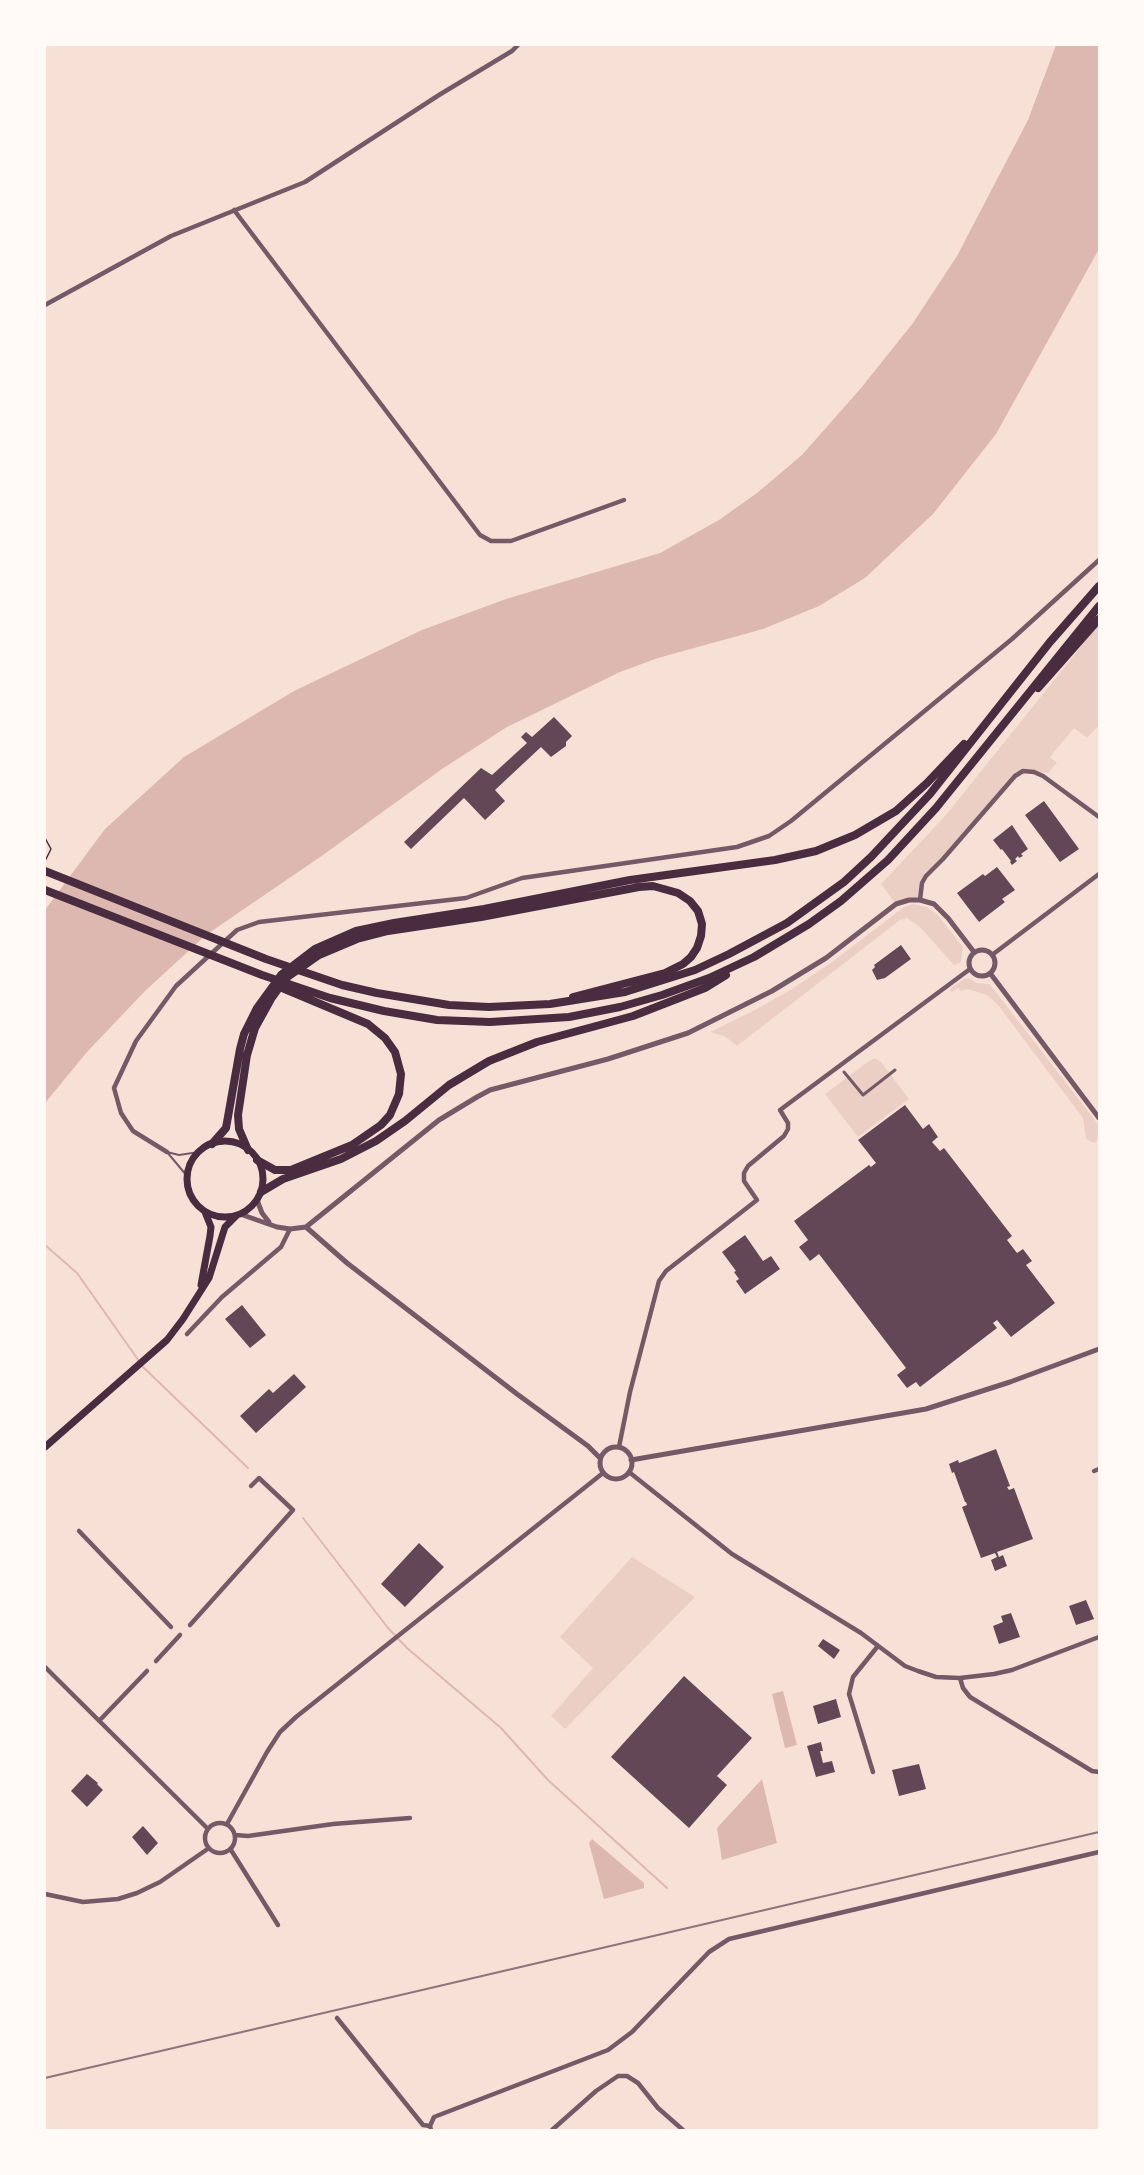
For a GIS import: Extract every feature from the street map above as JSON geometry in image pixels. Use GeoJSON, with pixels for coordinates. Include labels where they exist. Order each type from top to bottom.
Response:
{"type":"FeatureCollection","features":[{"type":"Feature","properties":{"kind":"highway"},"geometry":{"type":"LineString","coordinates":[[45,871],[266,959],[321,978],[377,993],[449,1005],[489,1007],[550,1004],[625,992],[695,970],[787,923],[844,882],[871,857],[930,794],[1050,642],[1099,586]]}},
{"type":"Feature","properties":{"kind":"highway"},"geometry":{"type":"LineString","coordinates":[[259,1196],[283,1179],[341,1159],[376,1141],[449,1085],[489,1060],[537,1042],[633,1016],[705,988],[809,924],[841,901],[879,868],[936,808],[1099,606]]}},
{"type":"Feature","properties":{"kind":"highway"},"geometry":{"type":"LineString","coordinates":[[998,730],[1099,620]]}},
{"type":"Feature","properties":{"kind":"highway"},"geometry":{"type":"LineString","coordinates":[[212,1144],[226,1128],[240,1049],[256,1008],[281,975],[315,949],[356,932],[394,923],[484,909],[630,880],[796,856],[837,844],[876,824],[911,798],[997,709]]}},
{"type":"Feature","properties":{"kind":"highway"},"geometry":{"type":"LineString","coordinates":[[248,1150],[239,1129],[238,1115],[247,1055],[255,1028],[286,978],[319,955],[357,939],[388,931],[481,917],[639,887],[653,886],[678,893],[690,901],[698,911],[702,924],[701,936],[697,948],[683,964],[664,973],[550,1004]]}},
{"type":"Feature","properties":{"kind":"highway"},"geometry":{"type":"LineString","coordinates":[[45,890],[302,993],[368,1024],[385,1038],[395,1052],[401,1074],[399,1094],[390,1115],[381,1125],[352,1144],[291,1170],[275,1170],[257,1160]]}},
{"type":"Feature","properties":{"kind":"highway"},"geometry":{"type":"LineString","coordinates":[[302,993],[412,1016],[490,1023],[570,1017],[620,1007],[662,995],[709,978],[754,957]]}},
{"type":"Feature","properties":{"kind":"main road"},"geometry":{"type":"LineString","coordinates":[[45,1447],[167,1340],[183,1319],[214,1266],[225,1227],[259,1196],[262,1176],[257,1160],[248,1150],[235,1143],[212,1144],[199,1152],[189,1167],[187,1176],[191,1196],[205,1212],[220,1217],[238,1215]]}},
{"type":"Feature","properties":{"kind":"main road"},"geometry":{"type":"LineString","coordinates":[[198,1293],[204,1275],[211,1227],[205,1212]]}},
{"type":"Feature","properties":{"kind":"street"},"geometry":{"type":"LineString","coordinates":[[45,305],[171,236],[305,182],[439,95],[512,51],[518,45]]}},
{"type":"Feature","properties":{"kind":"street"},"geometry":{"type":"LineString","coordinates":[[234,210],[480,536],[491,541],[511,541],[624,500]]}},
{"type":"Feature","properties":{"kind":"street"},"geometry":{"type":"LineString","coordinates":[[167,1152],[133,1131],[121,1113],[114,1088],[136,1041],[176,987],[237,930],[259,922],[466,898],[522,878],[737,847],[769,836],[791,821],[1012,639],[1099,560]]}},
{"type":"Feature","properties":{"kind":"street"},"geometry":{"type":"LineString","coordinates":[[920,900],[922,883],[926,876],[1015,776],[1023,771],[1043,776],[1099,817]]}},
{"type":"Feature","properties":{"kind":"street"},"geometry":{"type":"LineString","coordinates":[[992,955],[1099,874]]}},
{"type":"Feature","properties":{"kind":"street"},"geometry":{"type":"LineString","coordinates":[[238,1215],[290,1229],[306,1227],[439,1120],[477,1097],[490,1090],[608,1059],[688,1033],[772,991],[825,958],[896,904],[909,900],[920,900],[934,904],[974,952]]}},
{"type":"Feature","properties":{"kind":"street"},"geometry":{"type":"LineString","coordinates":[[981,950],[992,955],[994,966],[990,973],[979,975],[970,969],[969,960],[974,952],[981,950]]}},
{"type":"Feature","properties":{"kind":"street"},"geometry":{"type":"LineString","coordinates":[[619,1447],[630,1392],[659,1281],[666,1271],[758,1200],[744,1181],[744,1173],[748,1166],[784,1136],[788,1129],[788,1123],[780,1110],[970,969]]}},
{"type":"Feature","properties":{"kind":"street"},"geometry":{"type":"LineString","coordinates":[[990,973],[1099,1118]]}},
{"type":"Feature","properties":{"kind":"street"},"geometry":{"type":"LineString","coordinates":[[844,1072],[862,1095],[895,1070]]}},
{"type":"Feature","properties":{"kind":"street"},"geometry":{"type":"LineString","coordinates":[[259,1196],[262,1213],[270,1223]]}},
{"type":"Feature","properties":{"kind":"street"},"geometry":{"type":"LineString","coordinates":[[306,1227],[347,1263],[588,1446],[600,1458],[603,1473],[616,1479],[629,1472],[632,1460],[627,1452],[619,1447],[610,1448],[600,1458]]}},
{"type":"Feature","properties":{"kind":"street"},"geometry":{"type":"LineString","coordinates":[[186,1334],[222,1297],[281,1247],[290,1229]]}},
{"type":"Feature","properties":{"kind":"street"},"geometry":{"type":"LineString","coordinates":[[632,1460],[926,1409],[1010,1382],[1099,1348]]}},
{"type":"Feature","properties":{"kind":"street"},"geometry":{"type":"LineString","coordinates":[[629,1472],[732,1554],[861,1633],[905,1666],[918,1671],[936,1677],[960,1678],[1012,1670],[1099,1637]]}},
{"type":"Feature","properties":{"kind":"street"},"geometry":{"type":"LineString","coordinates":[[227,1824],[280,1732],[390,1641],[603,1473]]}},
{"type":"Feature","properties":{"kind":"street"},"geometry":{"type":"LineString","coordinates":[[190,1625],[293,1510],[258,1478],[251,1486]]}},
{"type":"Feature","properties":{"kind":"street"},"geometry":{"type":"LineString","coordinates":[[79,1532],[171,1627]]}},
{"type":"Feature","properties":{"kind":"street"},"geometry":{"type":"LineString","coordinates":[[156,1661],[180,1635]]}},
{"type":"Feature","properties":{"kind":"street"},"geometry":{"type":"LineString","coordinates":[[873,1772],[849,1694],[853,1677],[878,1646]]}},
{"type":"Feature","properties":{"kind":"street"},"geometry":{"type":"LineString","coordinates":[[45,1667],[208,1829]]}},
{"type":"Feature","properties":{"kind":"street"},"geometry":{"type":"LineString","coordinates":[[99,1720],[147,1671]]}},
{"type":"Feature","properties":{"kind":"street"},"geometry":{"type":"LineString","coordinates":[[960,1678],[963,1688],[970,1697],[1092,1771],[1099,1772]]}},
{"type":"Feature","properties":{"kind":"street"},"geometry":{"type":"LineString","coordinates":[[235,1835],[248,1836],[333,1824],[410,1818]]}},
{"type":"Feature","properties":{"kind":"street"},"geometry":{"type":"LineString","coordinates":[[216,1824],[227,1824],[235,1835],[235,1843],[231,1850],[217,1853],[209,1848],[205,1841],[208,1829],[216,1824]]}},
{"type":"Feature","properties":{"kind":"street"},"geometry":{"type":"LineString","coordinates":[[45,1894],[83,1902],[118,1899],[160,1882],[209,1848]]}},
{"type":"Feature","properties":{"kind":"street"},"geometry":{"type":"LineString","coordinates":[[231,1850],[278,1925]]}},
{"type":"Feature","properties":{"kind":"street"},"geometry":{"type":"LineString","coordinates":[[337,2018],[423,2126],[431,2128],[434,2117],[608,2050],[632,2032],[708,1952],[729,1939],[1099,1852]]}},
{"type":"Feature","properties":{"kind":"street"},"geometry":{"type":"LineString","coordinates":[[552,2130],[596,2091],[618,2076],[627,2076],[638,2083],[658,2108],[683,2130]]}},
{"type":"Feature","properties":{"kind":"lane"},"geometry":{"type":"LineString","coordinates":[[167,1152],[179,1155],[199,1152]]}},
{"type":"Feature","properties":{"kind":"lane"},"geometry":{"type":"LineString","coordinates":[[167,1152],[187,1176]]}},
{"type":"Feature","properties":{"kind":"path"},"geometry":{"type":"LineString","coordinates":[[45,838],[51,849],[45,861]]}},
{"type":"Feature","properties":{"kind":"shaded area"},"geometry":{"type":"Polygon","coordinates":[[[1056,45],[1099,45],[1099,249],[996,434],[933,514],[865,578],[819,606],[763,629],[658,658],[620,672],[507,727],[442,769],[323,855],[206,935],[145,991],[87,1052],[45,1103],[45,910],[105,829],[184,757],[294,691],[422,630],[506,599],[660,553],[719,520],[757,493],[802,455],[861,388],[913,323],[957,256],[1028,120],[1056,45]]]}},
{"type":"Feature","properties":{"kind":"shaded area"},"geometry":{"type":"Polygon","coordinates":[[[1099,624],[1099,725],[1087,738],[1074,728],[1050,757],[1057,763],[1048,773],[1023,771],[1015,776],[922,883],[920,900],[896,904],[881,884],[946,815],[1099,624]]]}},
{"type":"Feature","properties":{"kind":"shaded area"},"geometry":{"type":"Polygon","coordinates":[[[913,904],[926,907],[936,913],[963,947],[961,962],[954,965],[920,927],[907,918],[900,920],[737,1046],[726,1037],[710,1032],[792,989],[832,962],[904,907],[913,904]]]}},
{"type":"Feature","properties":{"kind":"shaded area"},"geometry":{"type":"Polygon","coordinates":[[[970,978],[976,983],[989,984],[995,991],[1099,1126],[1097,1141],[1094,1143],[1086,1139],[1083,1118],[998,1005],[988,996],[975,991],[966,989],[961,991],[958,988],[952,992],[950,989],[964,979],[970,978]]]}},
{"type":"Feature","properties":{"kind":"shaded area"},"geometry":{"type":"Polygon","coordinates":[[[875,1058],[881,1062],[909,1099],[858,1137],[825,1094],[875,1058]]]}},
{"type":"Feature","properties":{"kind":"shaded area"},"geometry":{"type":"Polygon","coordinates":[[[632,1557],[695,1597],[565,1729],[551,1716],[593,1668],[560,1637],[632,1557]]]}},
{"type":"Feature","properties":{"kind":"shaded area"},"geometry":{"type":"Polygon","coordinates":[[[783,1691],[797,1745],[785,1748],[772,1694],[783,1691]]]}},
{"type":"Feature","properties":{"kind":"shaded area"},"geometry":{"type":"Polygon","coordinates":[[[762,1779],[777,1843],[722,1860],[717,1828],[762,1779]]]}},
{"type":"Feature","properties":{"kind":"shaded area"},"geometry":{"type":"Polygon","coordinates":[[[592,1839],[644,1883],[644,1888],[604,1899],[589,1843],[592,1839]]]}},
{"type":"Feature","properties":{"kind":"building"},"geometry":{"type":"Polygon","coordinates":[[[554,717],[572,736],[566,742],[566,746],[551,757],[541,747],[495,790],[505,801],[485,820],[464,798],[411,849],[404,842],[481,768],[492,775],[527,743],[521,737],[526,732],[532,737],[554,717]]]}},
{"type":"Feature","properties":{"kind":"building"},"geometry":{"type":"Polygon","coordinates":[[[1044,801],[1079,849],[1060,862],[1025,815],[1044,801]]]}},
{"type":"Feature","properties":{"kind":"building"},"geometry":{"type":"Polygon","coordinates":[[[1012,825],[1028,849],[1021,854],[1023,856],[1015,859],[1017,861],[1012,865],[993,840],[1012,825]]]}},
{"type":"Feature","properties":{"kind":"building"},"geometry":{"type":"Polygon","coordinates":[[[997,867],[1015,890],[1002,899],[1005,902],[979,922],[957,893],[997,867]]]}},
{"type":"Feature","properties":{"kind":"building"},"geometry":{"type":"Polygon","coordinates":[[[901,945],[911,959],[885,978],[877,980],[872,970],[874,965],[901,945]]]}},
{"type":"Feature","properties":{"kind":"building"},"geometry":{"type":"Polygon","coordinates":[[[905,1105],[923,1129],[929,1124],[938,1137],[932,1142],[940,1151],[944,1148],[1012,1236],[1007,1240],[1017,1253],[1023,1249],[1032,1261],[1026,1265],[1055,1303],[1011,1337],[997,1320],[993,1323],[997,1328],[920,1387],[916,1382],[907,1388],[897,1375],[906,1368],[819,1254],[810,1261],[799,1247],[808,1240],[794,1221],[869,1165],[871,1167],[876,1163],[858,1140],[905,1105]]]}},
{"type":"Feature","properties":{"kind":"building"},"geometry":{"type":"Polygon","coordinates":[[[745,1235],[763,1261],[771,1256],[780,1269],[745,1294],[736,1281],[739,1279],[734,1272],[736,1271],[722,1252],[745,1235]]]}},
{"type":"Feature","properties":{"kind":"building"},"geometry":{"type":"Polygon","coordinates":[[[242,1305],[266,1335],[250,1348],[225,1319],[242,1305]]]}},
{"type":"Feature","properties":{"kind":"building"},"geometry":{"type":"Polygon","coordinates":[[[294,1374],[306,1387],[256,1433],[240,1416],[269,1389],[273,1393],[294,1374]]]}},
{"type":"Feature","properties":{"kind":"building"},"geometry":{"type":"Polygon","coordinates":[[[996,1449],[1010,1486],[1007,1487],[1009,1490],[1014,1488],[1033,1539],[997,1552],[999,1557],[1003,1555],[1007,1566],[995,1571],[991,1560],[997,1557],[995,1553],[981,1558],[962,1507],[967,1505],[966,1502],[949,1464],[958,1460],[959,1463],[996,1449]]]}},
{"type":"Feature","properties":{"kind":"building"},"geometry":{"type":"Polygon","coordinates":[[[419,1543],[444,1567],[405,1607],[381,1584],[419,1543]]]}},
{"type":"Feature","properties":{"kind":"building"},"geometry":{"type":"Polygon","coordinates":[[[1086,1600],[1094,1619],[1076,1625],[1069,1606],[1086,1600]]]}},
{"type":"Feature","properties":{"kind":"building"},"geometry":{"type":"Polygon","coordinates":[[[1011,1613],[1020,1637],[999,1644],[993,1626],[1003,1622],[1001,1616],[1011,1613]]]}},
{"type":"Feature","properties":{"kind":"building"},"geometry":{"type":"Polygon","coordinates":[[[823,1639],[840,1650],[834,1659],[818,1646],[823,1639]]]}},
{"type":"Feature","properties":{"kind":"building"},"geometry":{"type":"Polygon","coordinates":[[[684,1676],[752,1738],[717,1776],[727,1785],[689,1828],[611,1757],[684,1676]]]}},
{"type":"Feature","properties":{"kind":"building"},"geometry":{"type":"Polygon","coordinates":[[[836,1699],[841,1717],[818,1724],[813,1706],[836,1699]]]}},
{"type":"Feature","properties":{"kind":"building"},"geometry":{"type":"Polygon","coordinates":[[[821,1742],[823,1751],[820,1751],[823,1763],[832,1761],[835,1772],[816,1777],[807,1746],[821,1742]]]}},
{"type":"Feature","properties":{"kind":"building"},"geometry":{"type":"Polygon","coordinates":[[[919,1764],[926,1789],[899,1796],[892,1770],[919,1764]]]}},
{"type":"Feature","properties":{"kind":"building"},"geometry":{"type":"Polygon","coordinates":[[[87,1774],[103,1790],[87,1807],[71,1791],[87,1774]]]}},
{"type":"Feature","properties":{"kind":"building"},"geometry":{"type":"Polygon","coordinates":[[[143,1826],[158,1843],[147,1855],[132,1837],[143,1826]]]}},
{"type":"Feature","properties":{"kind":"waterway"},"geometry":{"type":"LineString","coordinates":[[45,1245],[77,1273],[139,1361]]}},
{"type":"Feature","properties":{"kind":"waterway"},"geometry":{"type":"LineString","coordinates":[[142,1366],[248,1468]]}},
{"type":"Feature","properties":{"kind":"waterway"},"geometry":{"type":"LineString","coordinates":[[303,1518],[388,1628],[407,1648],[501,1728],[548,1780],[667,1888]]}},
{"type":"Feature","properties":{"kind":"railway"},"geometry":{"type":"LineString","coordinates":[[45,2078],[1099,1832]]}}]}
